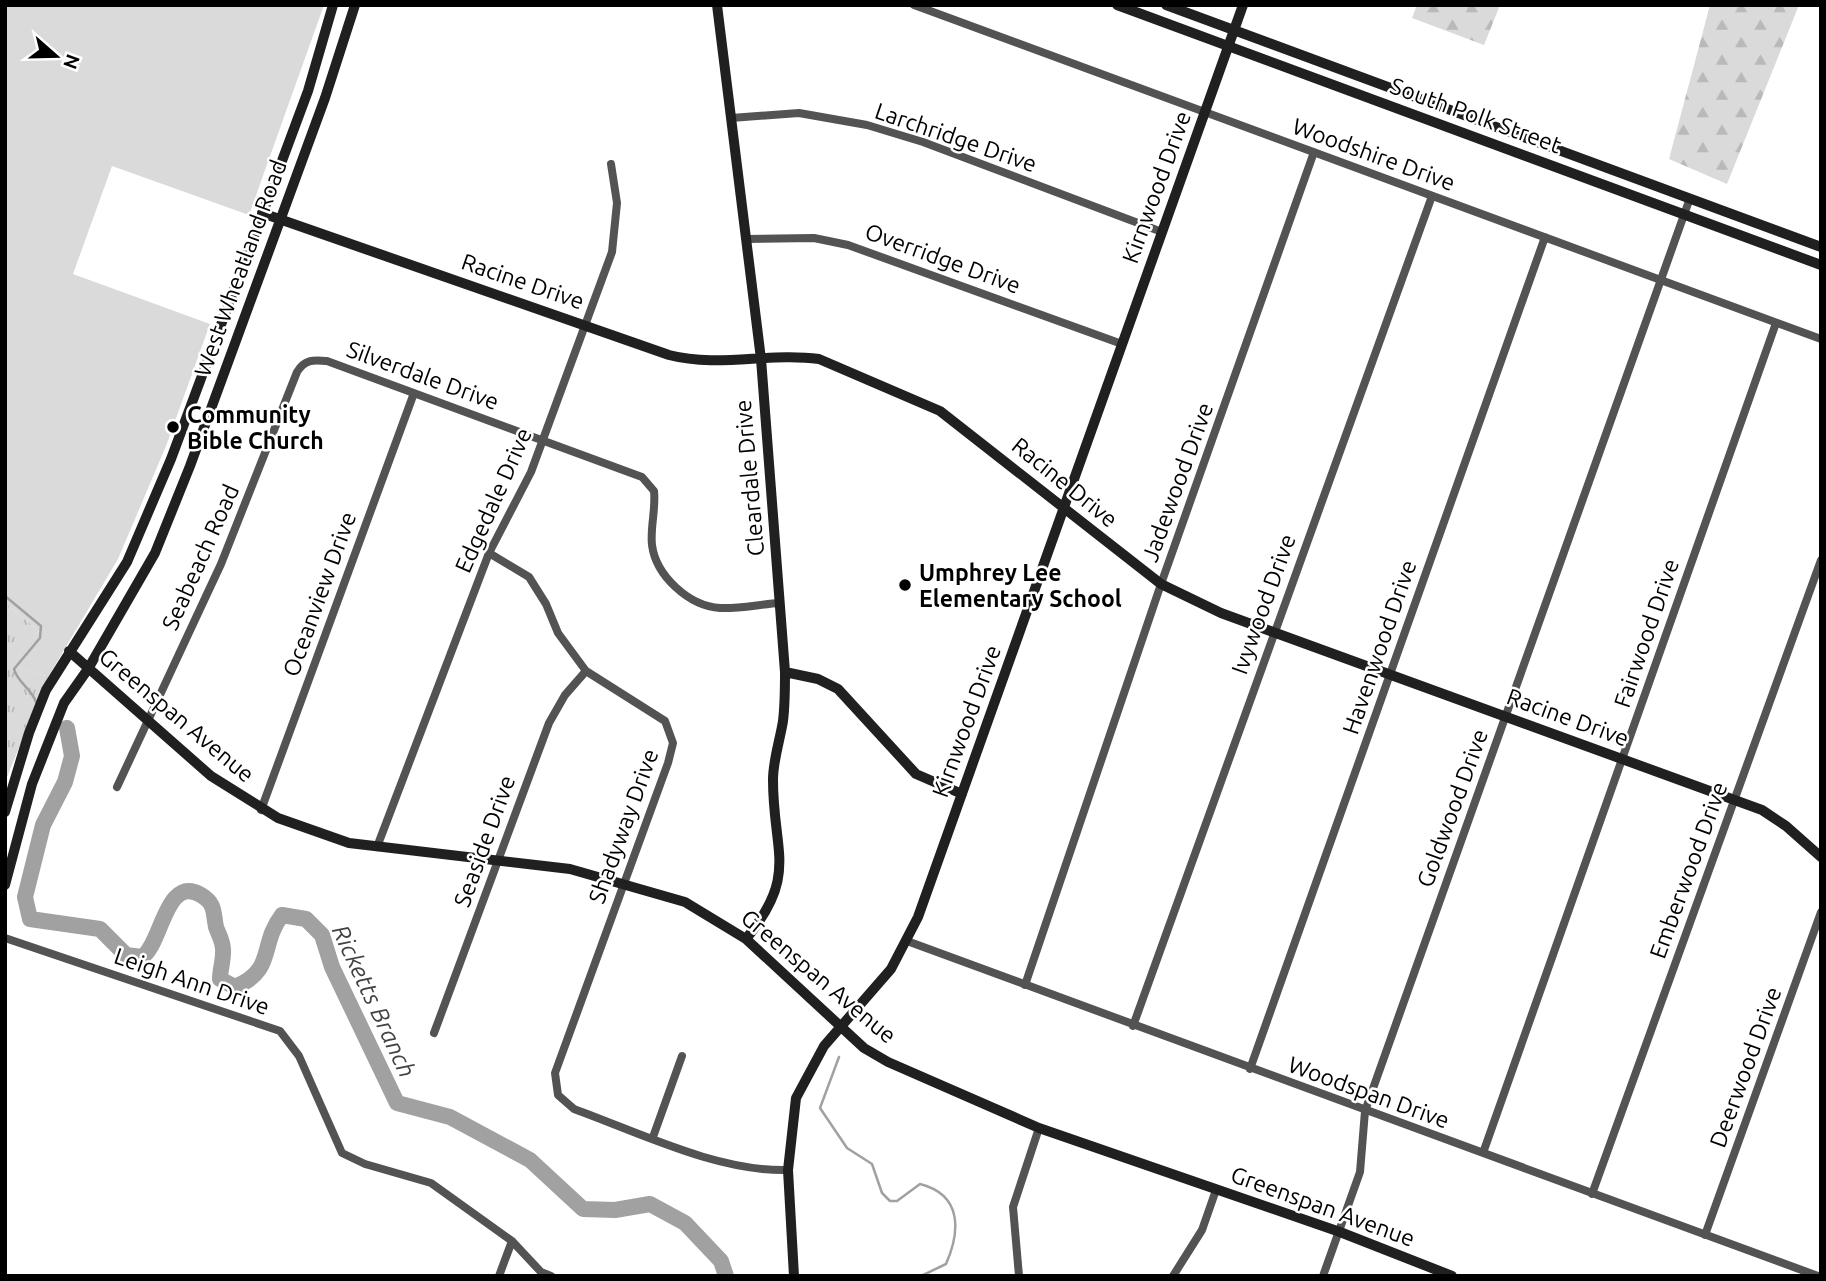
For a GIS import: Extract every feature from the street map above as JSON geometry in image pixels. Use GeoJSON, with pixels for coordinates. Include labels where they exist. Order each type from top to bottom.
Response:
{"type":"FeatureCollection","features":[{"type":"Feature","properties":{"kind":"street","name":"West Wheatland Road"},"geometry":{"type":"LineString","coordinates":[[5,812],[29,733],[47,690],[127,562],[172,459],[308,91],[333,5]]}},
{"type":"Feature","properties":{"kind":"street","name":"West Wheatland Road"},"geometry":{"type":"LineString","coordinates":[[5,885],[32,784],[64,703],[88,669],[155,553],[245,320],[326,98],[355,5]]}},
{"type":"Feature","properties":{"kind":"street","name":"Cleardale Drive"},"geometry":{"type":"LineString","coordinates":[[717,5],[761,359],[785,672],[784,717],[773,779],[780,872],[778,888],[765,916],[746,939]]}},
{"type":"Feature","properties":{"kind":"street","name":"Woodshire Drive"},"geometry":{"type":"LineString","coordinates":[[914,5],[1821,339]]}},
{"type":"Feature","properties":{"kind":"street","name":"South Polk Street"},"geometry":{"type":"LineString","coordinates":[[1117,5],[1821,265]]}},
{"type":"Feature","properties":{"kind":"street","name":"South Polk Street"},"geometry":{"type":"LineString","coordinates":[[1166,5],[1821,247]]}},
{"type":"Feature","properties":{"kind":"street","name":"Kirnwood Drive"},"geometry":{"type":"LineString","coordinates":[[794,1276],[788,1170],[792,1111],[800,1084],[824,1046],[880,984],[907,941],[1243,5]]}},
{"type":"Feature","properties":{"kind":"street"},"geometry":{"type":"LineString","coordinates":[[308,91],[326,98]]}},
{"type":"Feature","properties":{"kind":"street"},"geometry":{"type":"LineString","coordinates":[[1437,123],[1444,108]]}},
{"type":"Feature","properties":{"kind":"street","name":"Larchridge Drive"},"geometry":{"type":"LineString","coordinates":[[731,118],[799,113],[867,125],[923,142],[1162,232]]}},
{"type":"Feature","properties":{"kind":"street","name":"Jadewood Drive"},"geometry":{"type":"LineString","coordinates":[[1025,985],[1161,584],[1314,152]]}},
{"type":"Feature","properties":{"kind":"street","name":"Edgedale Drive"},"geometry":{"type":"LineString","coordinates":[[377,847],[489,553],[531,472],[615,240],[617,204],[611,164]]}},
{"type":"Feature","properties":{"kind":"street","name":"Ivywood Drive"},"geometry":{"type":"LineString","coordinates":[[1133,1026],[1432,196]]}},
{"type":"Feature","properties":{"kind":"street","name":"Goldwood Drive"},"geometry":{"type":"LineString","coordinates":[[1323,1276],[1360,1171],[1365,1111],[1690,198]]}},
{"type":"Feature","properties":{"kind":"street","name":"Racine Drive"},"geometry":{"type":"LineString","coordinates":[[262,213],[685,360],[798,356],[818,359],[940,411],[1161,584],[1213,610],[1762,810],[1786,826],[1821,857]]}},
{"type":"Feature","properties":{"kind":"street","name":"Havenwood Drive"},"geometry":{"type":"LineString","coordinates":[[1251,1069],[1545,237]]}},
{"type":"Feature","properties":{"kind":"street","name":"Overridge Drive"},"geometry":{"type":"LineString","coordinates":[[746,239],[814,238],[848,245],[1122,344]]}},
{"type":"Feature","properties":{"kind":"street"},"geometry":{"type":"LineString","coordinates":[[226,313],[245,320]]}},
{"type":"Feature","properties":{"kind":"street","name":"Fairwood Drive"},"geometry":{"type":"LineString","coordinates":[[1483,1153],[1776,323]]}},
{"type":"Feature","properties":{"kind":"street","name":"Silverdale Drive"},"geometry":{"type":"LineString","coordinates":[[327,361],[631,471],[650,482],[655,502],[652,543],[655,556],[669,581],[692,598],[722,608],[780,603]]}},
{"type":"Feature","properties":{"kind":"street","name":"Seabeach Road"},"geometry":{"type":"LineString","coordinates":[[117,787],[221,564],[297,372],[307,362],[327,361]]}},
{"type":"Feature","properties":{"kind":"street","name":"Oceanview Drive"},"geometry":{"type":"LineString","coordinates":[[261,810],[414,393]]}},
{"type":"Feature","properties":{"kind":"street","name":"Shadyway Drive"},"geometry":{"type":"LineString","coordinates":[[489,553],[529,577],[546,604],[558,634],[586,671],[655,713],[671,731],[671,754],[555,1073],[555,1088],[564,1101],[575,1109],[653,1137]]}},
{"type":"Feature","properties":{"kind":"street","name":"Emberwood Drive"},"geometry":{"type":"LineString","coordinates":[[1592,1194],[1821,560]]}},
{"type":"Feature","properties":{"kind":"street","name":"Greenspan Avenue"},"geometry":{"type":"LineString","coordinates":[[69,651],[205,771],[261,810],[327,837],[377,847],[570,869],[685,902],[746,939],[878,1058],[1039,1128],[1340,1231],[1450,1276]]}},
{"type":"Feature","properties":{"kind":"street","name":"Seaside Drive"},"geometry":{"type":"LineString","coordinates":[[434,1033],[555,708],[586,671]]}},
{"type":"Feature","properties":{"kind":"street"},"geometry":{"type":"LineString","coordinates":[[785,672],[818,679],[838,690],[916,774],[962,794]]}},
{"type":"Feature","properties":{"kind":"street"},"geometry":{"type":"LineString","coordinates":[[29,733],[48,740]]}},
{"type":"Feature","properties":{"kind":"street","name":"Deerwood Drive"},"geometry":{"type":"LineString","coordinates":[[1705,1235],[1821,912]]}},
{"type":"Feature","properties":{"kind":"street","name":"Leigh Ann Drive"},"geometry":{"type":"LineString","coordinates":[[5,938],[280,1031],[299,1056],[342,1153],[365,1164],[431,1183],[512,1241],[541,1272],[551,1276]]}},
{"type":"Feature","properties":{"kind":"street","name":"Woodspan Drive"},"geometry":{"type":"LineString","coordinates":[[907,941],[1820,1276]]}},
{"type":"Feature","properties":{"kind":"street"},"geometry":{"type":"LineString","coordinates":[[682,1056],[653,1137],[738,1167],[760,1171],[788,1170]]}},
{"type":"Feature","properties":{"kind":"street"},"geometry":{"type":"LineString","coordinates":[[1019,1276],[1013,1207],[1039,1128]]}},
{"type":"Feature","properties":{"kind":"street"},"geometry":{"type":"LineString","coordinates":[[1173,1276],[1202,1230],[1216,1190]]}},
{"type":"Feature","properties":{"kind":"street"},"geometry":{"type":"LineString","coordinates":[[499,1276],[512,1241]]}},
{"type":"Feature","properties":{"kind":"green space"},"geometry":{"type":"Polygon","coordinates":[[[5,5],[324,5],[249,215],[112,166],[73,274],[210,324],[166,446],[118,559],[48,677],[10,664],[39,631],[5,603],[5,5]]]}},
{"type":"Feature","properties":{"kind":"green space"},"geometry":{"type":"Polygon","coordinates":[[[1417,5],[1500,5],[1484,45],[1412,18],[1417,5]]]}},
{"type":"Feature","properties":{"kind":"green space"},"geometry":{"type":"Polygon","coordinates":[[[1710,5],[1799,5],[1727,184],[1669,159],[1710,5]]]}},
{"type":"Feature","properties":{"kind":"green space"},"geometry":{"type":"Polygon","coordinates":[[[5,603],[39,631],[11,664],[48,677],[5,782],[5,603]]]}},
{"type":"Feature","properties":{"kind":"waterway","name":"Ricketts Branch"},"geometry":{"type":"LineString","coordinates":[[5,596],[41,626],[40,638],[14,669],[36,702]]}},
{"type":"Feature","properties":{"kind":"waterway","name":"Ricketts Branch"},"geometry":{"type":"LineString","coordinates":[[67,728],[72,756],[65,782],[43,825],[25,897],[30,919],[100,929],[126,955],[142,957],[149,950],[172,902],[179,894],[189,891],[206,898],[212,905],[223,949],[220,979],[235,987],[248,980],[262,965],[275,926],[282,915],[306,919],[322,935],[332,967],[397,1103],[450,1117],[530,1160],[583,1209],[615,1210],[650,1204],[685,1223],[721,1261],[726,1276]]}},
{"type":"Feature","properties":{"kind":"waterway"},"geometry":{"type":"LineString","coordinates":[[839,1057],[820,1108],[847,1148],[872,1164],[882,1193],[890,1201],[897,1201],[920,1184],[934,1189],[951,1206],[954,1216],[954,1240],[946,1264],[921,1276]]}},
{"type":"Feature","properties":{"kind":"place","name":"Community Bible Church"},"geometry":{"type":"Point","coordinates":[173,427]}},
{"type":"Feature","properties":{"kind":"place","name":"Umphrey Lee Elementary School"},"geometry":{"type":"Point","coordinates":[905,585]}}]}
